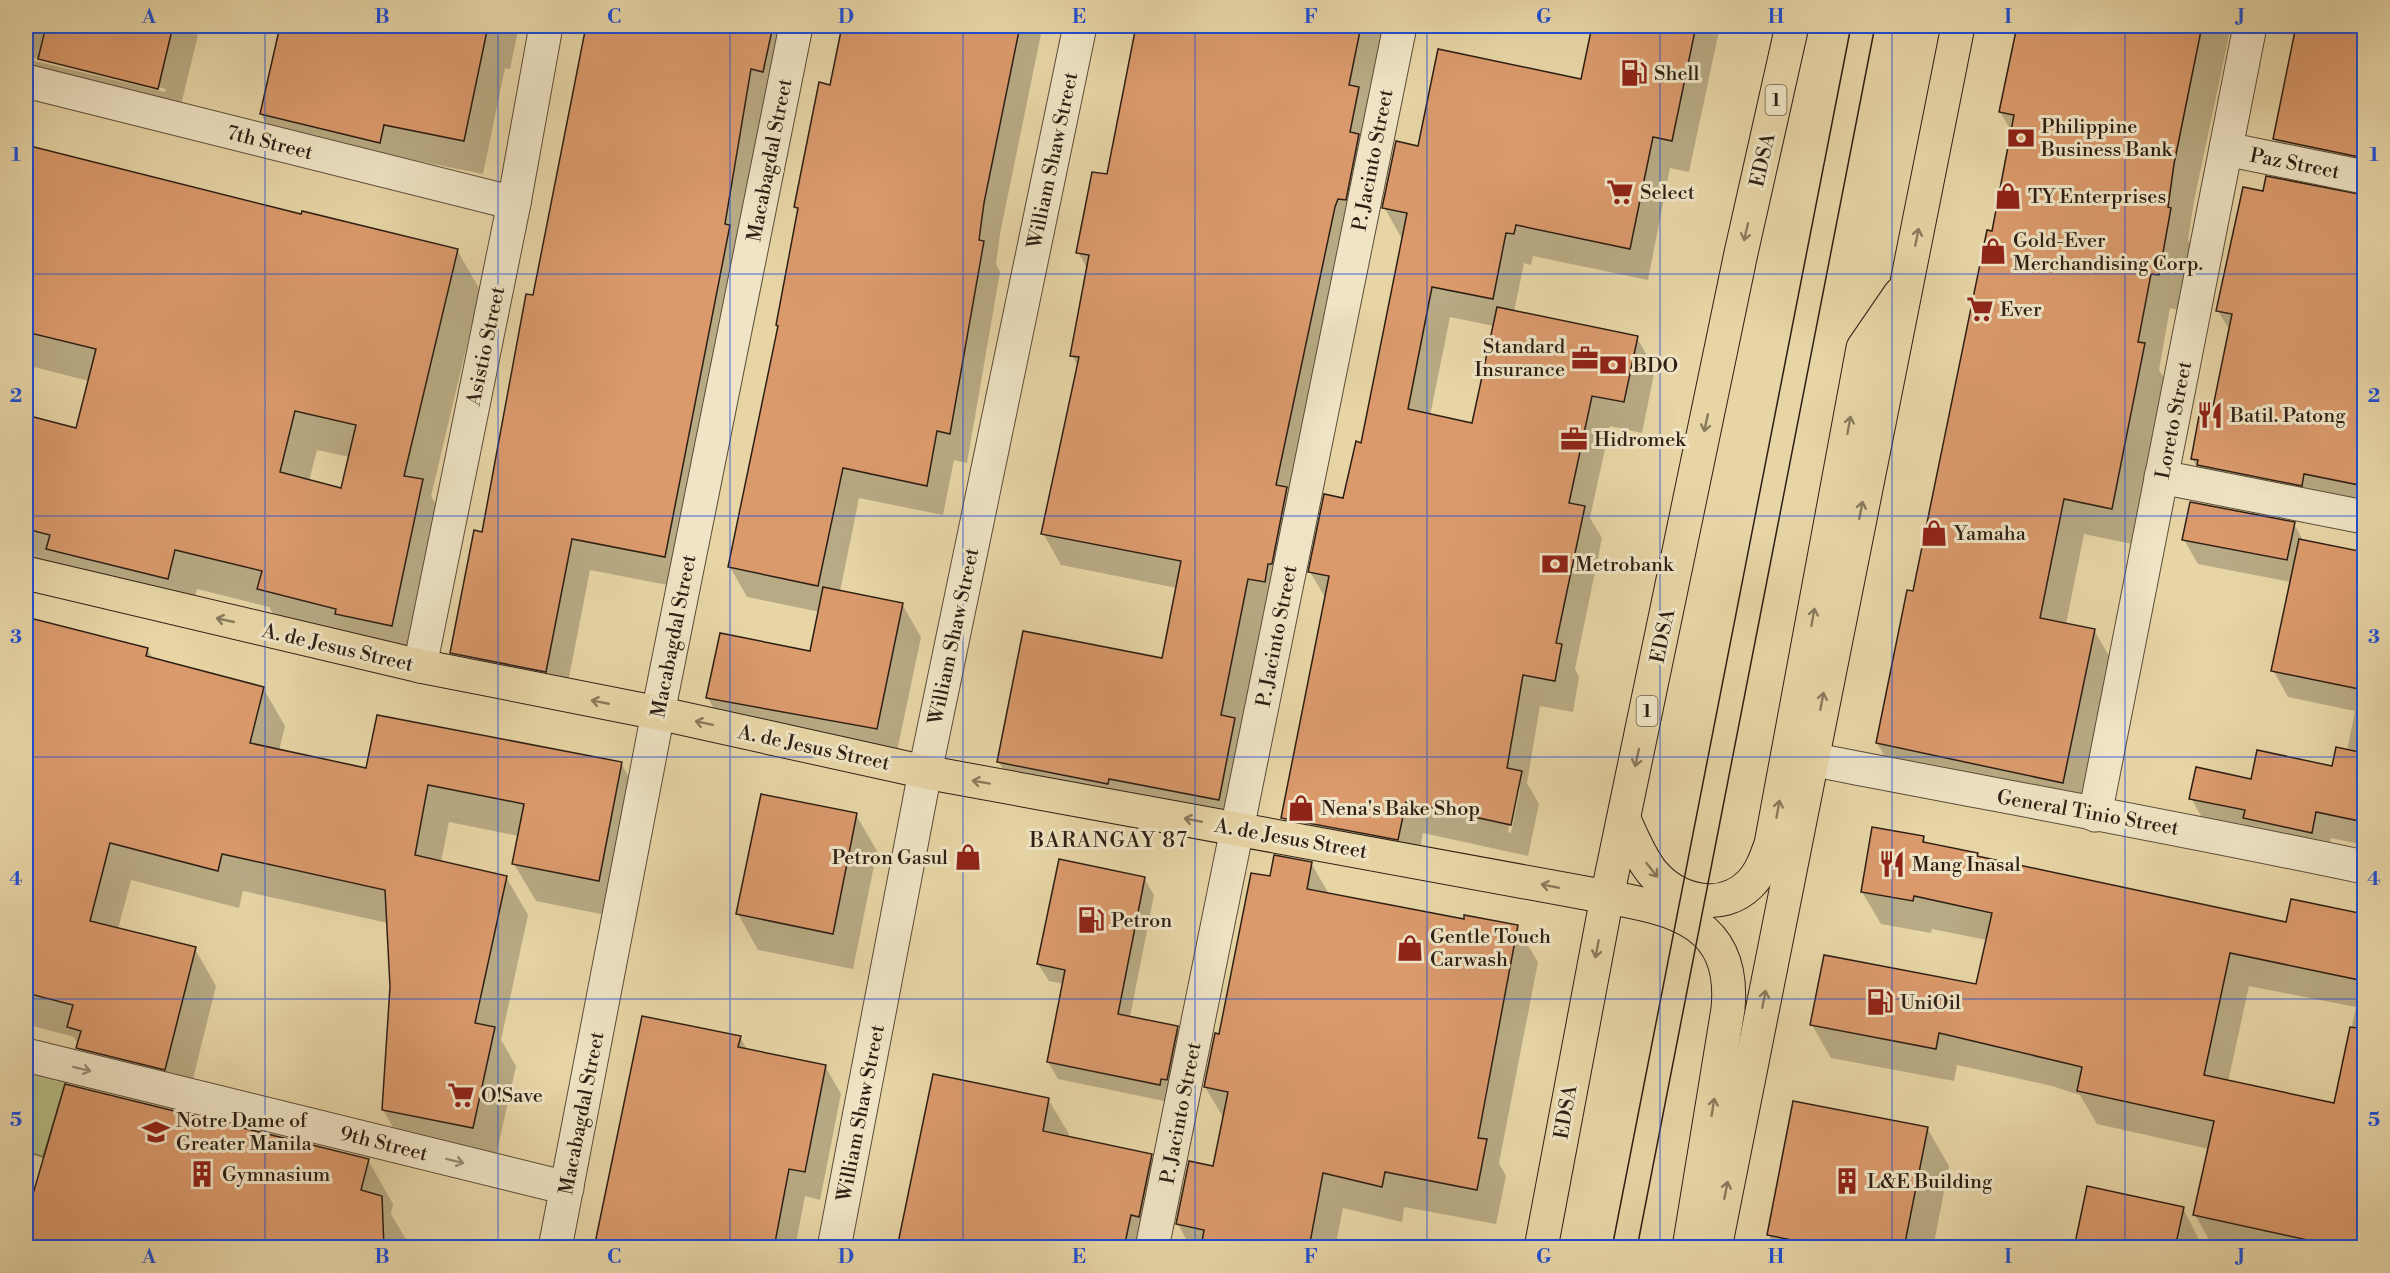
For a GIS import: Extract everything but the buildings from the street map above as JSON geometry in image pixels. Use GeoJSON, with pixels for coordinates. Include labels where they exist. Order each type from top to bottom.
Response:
{"type":"FeatureCollection","features":[{"type":"Feature","properties":{"kind":"main road","name":"EDSA"},"geometry":{"type":"LineString","coordinates":[[1541,1248],[1607,897],[1741,253],[1792,26]]}},
{"type":"Feature","properties":{"kind":"main road"},"geometry":{"type":"LineString","coordinates":[[1712,1247],[1958,26]]}},
{"type":"Feature","properties":{"kind":"main road"},"geometry":{"type":"LineString","coordinates":[[1624,819],[1653,874],[1671,890],[1683,896],[1700,900],[1726,899],[1749,885],[1761,871],[1772,844],[1863,348],[1908,281]]}},
{"type":"Feature","properties":{"kind":"main road","name":"A. de Jesus Street"},"geometry":{"type":"LineString","coordinates":[[26,573],[420,666],[658,713],[926,772],[1668,909],[1690,921],[1710,938],[1727,972],[1730,989],[1712,1247]]}},
{"type":"Feature","properties":{"kind":"street","name":"Asistio Street"},"geometry":{"type":"LineString","coordinates":[[420,666],[514,203],[546,26]]}},
{"type":"Feature","properties":{"kind":"street","name":"Macabagdal Street"},"geometry":{"type":"LineString","coordinates":[[555,1248],[658,713],[796,26]]}},
{"type":"Feature","properties":{"kind":"street","name":"William Shaw Street"},"geometry":{"type":"LineString","coordinates":[[834,1248],[926,772],[1080,26]]}},
{"type":"Feature","properties":{"kind":"street","name":"P. Jacinto Street"},"geometry":{"type":"LineString","coordinates":[[1152,1248],[1400,26]]}},
{"type":"Feature","properties":{"kind":"street","name":"Loreto Street"},"geometry":{"type":"LineString","coordinates":[[2095,814],[2250,26]]}},
{"type":"Feature","properties":{"kind":"street","name":"7th Street"},"geometry":{"type":"LineString","coordinates":[[26,81],[514,203]]}},
{"type":"Feature","properties":{"kind":"street","name":"Paz Street"},"geometry":{"type":"LineString","coordinates":[[2226,149],[2364,177]]}},
{"type":"Feature","properties":{"kind":"street"},"geometry":{"type":"LineString","coordinates":[[2162,477],[2364,517]]}},
{"type":"Feature","properties":{"kind":"street","name":"General Tinio Street"},"geometry":{"type":"LineString","coordinates":[[1810,759],[2173,827],[2364,867]]}},
{"type":"Feature","properties":{"kind":"street","name":"9th Street"},"geometry":{"type":"LineString","coordinates":[[26,1055],[567,1188]]}},
{"type":"Feature","properties":{"kind":"green space"},"geometry":{"type":"Polygon","coordinates":[[[26,1068],[67,1078],[43,1157],[26,1151],[26,1068]]]}},
{"type":"Feature","properties":{"kind":"tram line"},"geometry":{"type":"LineString","coordinates":[[1612,1248],[1851,26]]}},
{"type":"Feature","properties":{"kind":"tram line"},"geometry":{"type":"LineString","coordinates":[[1637,1248],[1875,26]]}},
{"type":"Feature","properties":{"kind":"place","name":"Shell"},"geometry":{"type":"Point","coordinates":[1634,73]}},
{"type":"Feature","properties":{"kind":"place","name":"Philippine Business Bank"},"geometry":{"type":"Point","coordinates":[2021,138]}},
{"type":"Feature","properties":{"kind":"place","name":"Select"},"geometry":{"type":"Point","coordinates":[1620,192]}},
{"type":"Feature","properties":{"kind":"place","name":"TY Enterprises"},"geometry":{"type":"Point","coordinates":[2008,196]}},
{"type":"Feature","properties":{"kind":"place","name":"Gold-Ever Merchandising Corp."},"geometry":{"type":"Point","coordinates":[1993,251]}},
{"type":"Feature","properties":{"kind":"place","name":"Ever"},"geometry":{"type":"Point","coordinates":[1980,309]}},
{"type":"Feature","properties":{"kind":"place","name":"Standard Insurance"},"geometry":{"type":"Point","coordinates":[1585,358]}},
{"type":"Feature","properties":{"kind":"place","name":"BDO"},"geometry":{"type":"Point","coordinates":[1613,365]}},
{"type":"Feature","properties":{"kind":"place","name":"Batil. Patong"},"geometry":{"type":"Point","coordinates":[2210,415]}},
{"type":"Feature","properties":{"kind":"place","name":"Hidromek"},"geometry":{"type":"Point","coordinates":[1574,439]}},
{"type":"Feature","properties":{"kind":"place","name":"Yamaha"},"geometry":{"type":"Point","coordinates":[1934,533]}},
{"type":"Feature","properties":{"kind":"place","name":"Metrobank"},"geometry":{"type":"Point","coordinates":[1555,564]}},
{"type":"Feature","properties":{"kind":"place","name":"Nena's Bake Shop"},"geometry":{"type":"Point","coordinates":[1301,808]}},
{"type":"Feature","properties":{"kind":"place","name":"Petron Gasul"},"geometry":{"type":"Point","coordinates":[968,857]}},
{"type":"Feature","properties":{"kind":"place","name":"Mang Inasal"},"geometry":{"type":"Point","coordinates":[1892,864]}},
{"type":"Feature","properties":{"kind":"place","name":"Petron"},"geometry":{"type":"Point","coordinates":[1091,920]}},
{"type":"Feature","properties":{"kind":"place","name":"Gentle Touch Carwash"},"geometry":{"type":"Point","coordinates":[1410,948]}},
{"type":"Feature","properties":{"kind":"place","name":"UniOil"},"geometry":{"type":"Point","coordinates":[1880,1002]}},
{"type":"Feature","properties":{"kind":"place","name":"O!Save"},"geometry":{"type":"Point","coordinates":[461,1095]}},
{"type":"Feature","properties":{"kind":"place","name":"Notre Dame of Greater Manila"},"geometry":{"type":"Point","coordinates":[156,1132]}},
{"type":"Feature","properties":{"kind":"place","name":"Gymnasium"},"geometry":{"type":"Point","coordinates":[202,1174]}},
{"type":"Feature","properties":{"kind":"place","name":"L&E Building"},"geometry":{"type":"Point","coordinates":[1847,1181]}},
{"type":"Feature","properties":{"kind":"district","name":"BARANGAY 87"},"geometry":{"type":"Point","coordinates":[1109,840]}}]}
